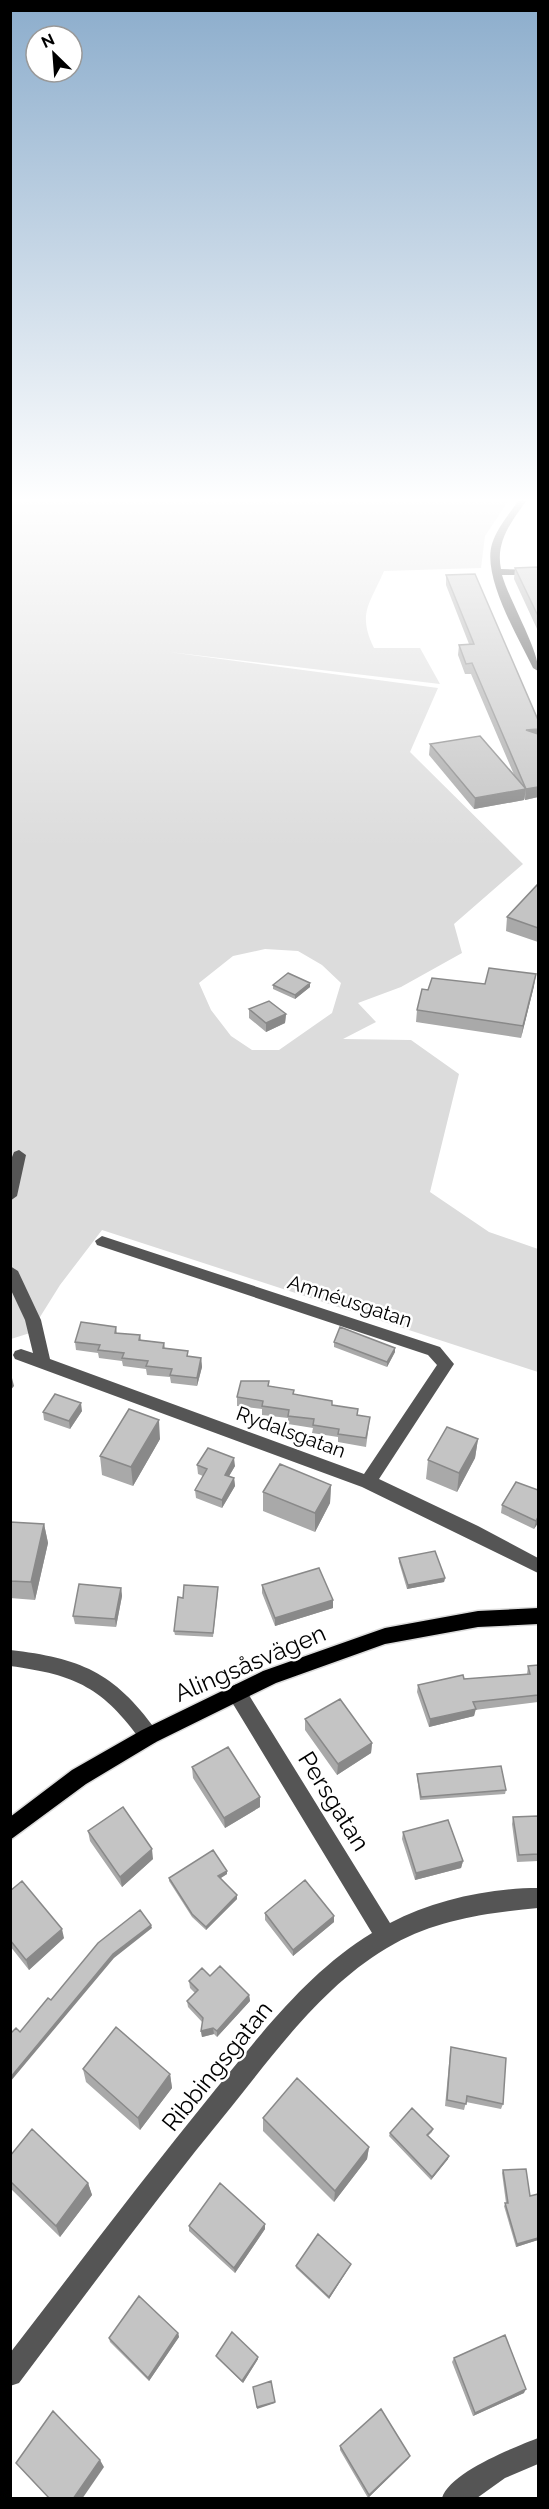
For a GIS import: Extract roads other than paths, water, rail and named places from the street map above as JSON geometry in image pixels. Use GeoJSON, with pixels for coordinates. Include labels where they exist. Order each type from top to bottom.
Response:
{"type":"FeatureCollection","features":[{"type":"Feature","properties":{"kind":"main road","name":"Alingsåsvägen"},"geometry":{"type":"LineString","coordinates":[[10,1830],[79,1777],[148,1736],[270,1677],[386,1636],[478,1619],[538,1616]]}},
{"type":"Feature","properties":{"kind":"street"},"geometry":{"type":"LineString","coordinates":[[514,614],[538,668]]}},
{"type":"Feature","properties":{"kind":"street"},"geometry":{"type":"LineString","coordinates":[[10,1196],[19,1155]]}},
{"type":"Feature","properties":{"kind":"street","name":"Amnéusgatan"},"geometry":{"type":"LineString","coordinates":[[102,1241],[434,1352],[446,1364],[368,1482]]}},
{"type":"Feature","properties":{"kind":"street"},"geometry":{"type":"LineString","coordinates":[[10,1271],[33,1320],[43,1363]]}},
{"type":"Feature","properties":{"kind":"street","name":"Rydalsgatan"},"geometry":{"type":"LineString","coordinates":[[21,1355],[368,1482],[472,1531],[538,1566]]}},
{"type":"Feature","properties":{"kind":"street"},"geometry":{"type":"LineString","coordinates":[[10,1658],[57,1665],[96,1680],[134,1713],[148,1736]]}},
{"type":"Feature","properties":{"kind":"street","name":"Persgatan"},"geometry":{"type":"LineString","coordinates":[[237,1693],[386,1936]]}},
{"type":"Feature","properties":{"kind":"street","name":"Ribbingsgatan"},"geometry":{"type":"LineString","coordinates":[[10,2374],[208,2116],[327,1978],[386,1936],[447,1912],[511,1899],[538,1898]]}},
{"type":"Feature","properties":{"kind":"street"},"geometry":{"type":"LineString","coordinates":[[455,2499],[496,2469],[538,2451]]}}]}
